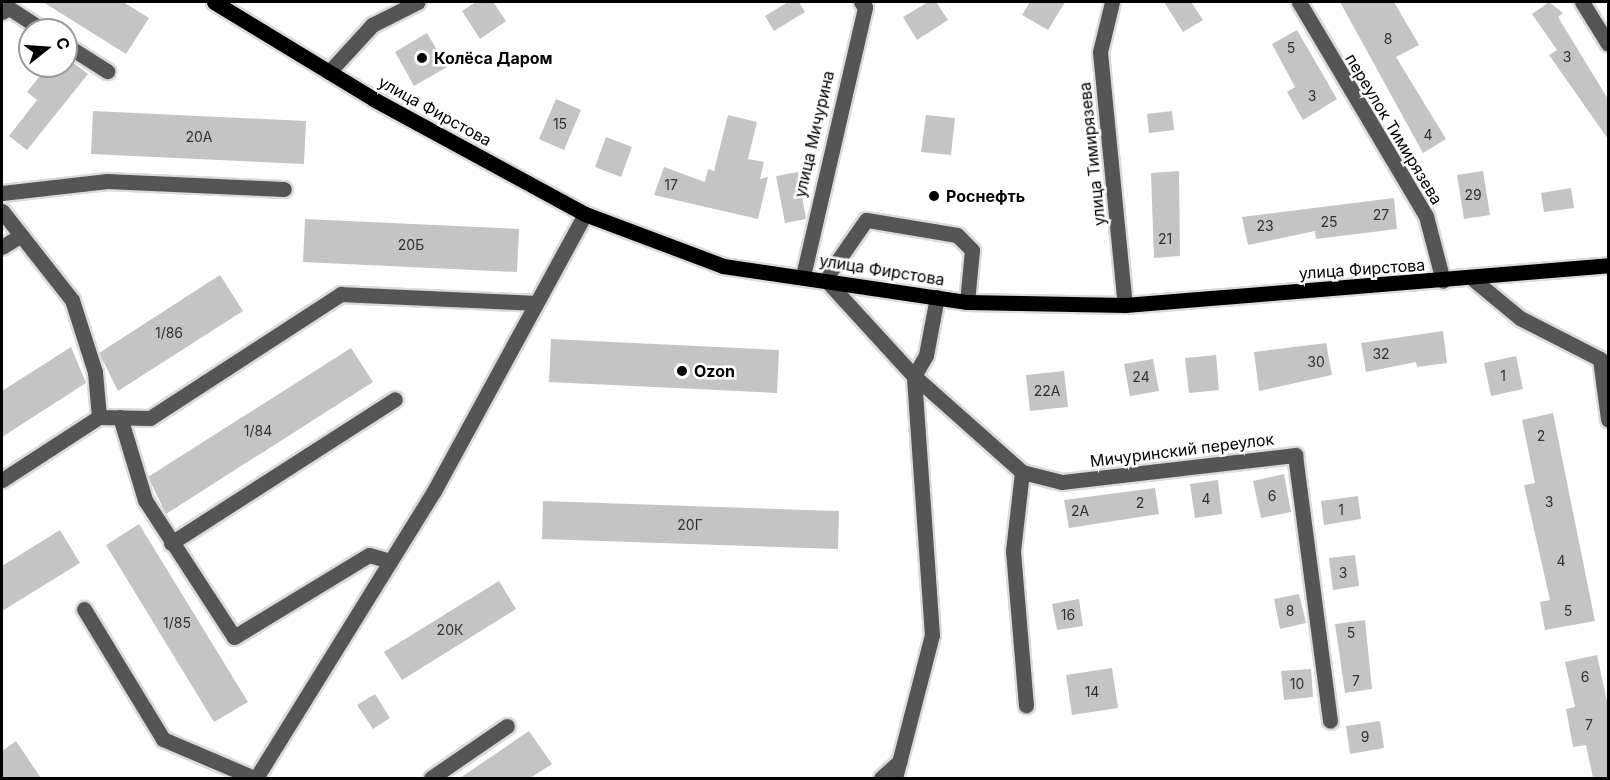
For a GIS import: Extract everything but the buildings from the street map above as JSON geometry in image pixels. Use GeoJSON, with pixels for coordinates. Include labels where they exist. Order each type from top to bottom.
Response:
{"type":"FeatureCollection","features":[{"type":"Feature","properties":{"kind":"main road","name":"улица Фирстова"},"geometry":{"type":"LineString","coordinates":[[214,2],[329,72],[585,214],[723,266],[825,279],[967,302],[1125,304],[1474,280],[1608,265]]}},
{"type":"Feature","properties":{"kind":"street"},"geometry":{"type":"LineString","coordinates":[[329,72],[372,25],[418,2]]}},
{"type":"Feature","properties":{"kind":"street","name":"улица Мичурина"},"geometry":{"type":"LineString","coordinates":[[803,276],[865,8],[861,2]]}},
{"type":"Feature","properties":{"kind":"street","name":"улица Тимирязева"},"geometry":{"type":"LineString","coordinates":[[1112,2],[1100,52],[1125,304]]}},
{"type":"Feature","properties":{"kind":"street","name":"переулок Тимирязева"},"geometry":{"type":"LineString","coordinates":[[1299,2],[1426,216],[1443,281]]}},
{"type":"Feature","properties":{"kind":"street"},"geometry":{"type":"LineString","coordinates":[[1582,2],[1608,44]]}},
{"type":"Feature","properties":{"kind":"street"},"geometry":{"type":"LineString","coordinates":[[2,12],[9,8],[24,18]]}},
{"type":"Feature","properties":{"kind":"street"},"geometry":{"type":"LineString","coordinates":[[78,53],[107,71]]}},
{"type":"Feature","properties":{"kind":"street"},"geometry":{"type":"LineString","coordinates":[[2,193],[107,181],[284,189]]}},
{"type":"Feature","properties":{"kind":"street"},"geometry":{"type":"LineString","coordinates":[[2,211],[72,300],[95,372],[99,417]]}},
{"type":"Feature","properties":{"kind":"street"},"geometry":{"type":"LineString","coordinates":[[84,609],[163,739],[255,778],[390,561],[585,214]]}},
{"type":"Feature","properties":{"kind":"street"},"geometry":{"type":"LineString","coordinates":[[825,279],[866,220],[957,235],[972,250],[967,302]]}},
{"type":"Feature","properties":{"kind":"street"},"geometry":{"type":"LineString","coordinates":[[2,247],[21,235]]}},
{"type":"Feature","properties":{"kind":"street","name":"Мичуринский переулок"},"geometry":{"type":"LineString","coordinates":[[825,279],[914,376],[1022,472],[1062,482],[1295,455],[1330,721]]}},
{"type":"Feature","properties":{"kind":"street"},"geometry":{"type":"LineString","coordinates":[[1474,280],[1520,318],[1604,358],[1608,419]]}},
{"type":"Feature","properties":{"kind":"street"},"geometry":{"type":"LineString","coordinates":[[2,480],[99,417],[150,418],[341,294],[536,303]]}},
{"type":"Feature","properties":{"kind":"street"},"geometry":{"type":"LineString","coordinates":[[895,778],[903,759],[932,635],[914,376],[926,355],[937,297]]}},
{"type":"Feature","properties":{"kind":"street"},"geometry":{"type":"LineString","coordinates":[[171,543],[395,399]]}},
{"type":"Feature","properties":{"kind":"street"},"geometry":{"type":"LineString","coordinates":[[120,417],[145,500],[234,637],[369,555],[390,561]]}},
{"type":"Feature","properties":{"kind":"street"},"geometry":{"type":"LineString","coordinates":[[1022,472],[1013,551],[1026,705]]}},
{"type":"Feature","properties":{"kind":"street"},"geometry":{"type":"LineString","coordinates":[[431,778],[507,726]]}},
{"type":"Feature","properties":{"kind":"street"},"geometry":{"type":"LineString","coordinates":[[881,778],[903,759]]}},
{"type":"Feature","properties":{"kind":"place","name":"Колёса Даром"},"geometry":{"type":"Point","coordinates":[422,58]}},
{"type":"Feature","properties":{"kind":"place","name":"Роснефть"},"geometry":{"type":"Point","coordinates":[934,196]}},
{"type":"Feature","properties":{"kind":"place","name":"Ozon"},"geometry":{"type":"Point","coordinates":[682,371]}}]}
